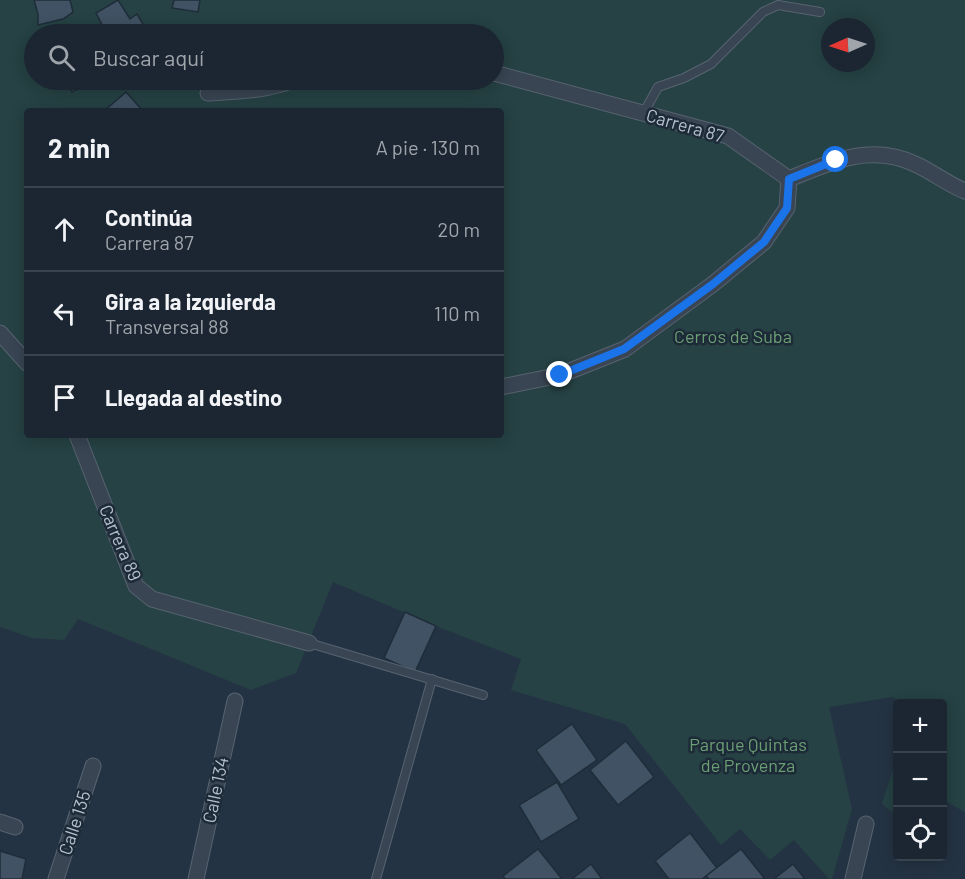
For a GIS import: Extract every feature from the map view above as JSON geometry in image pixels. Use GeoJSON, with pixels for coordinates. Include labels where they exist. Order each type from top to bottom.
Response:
{"type":"FeatureCollection","features":[{"type":"Feature","properties":{"kind":"street","name":"Carrera 87"},"geometry":{"type":"LineString","coordinates":[[504,76],[728,136],[789,179]]}},
{"type":"Feature","properties":{"kind":"street"},"geometry":{"type":"LineString","coordinates":[[208,93],[257,90]]}},
{"type":"Feature","properties":{"kind":"street"},"geometry":{"type":"LineString","coordinates":[[504,386],[560,375],[624,349],[713,284],[764,242],[787,208],[789,179],[836,160],[879,154],[914,164],[965,191]]}},
{"type":"Feature","properties":{"kind":"street"},"geometry":{"type":"LineString","coordinates":[[0,333],[24,360]]}},
{"type":"Feature","properties":{"kind":"street","name":"Carrera 89"},"geometry":{"type":"LineString","coordinates":[[78,438],[136,586],[152,599],[309,643]]}},
{"type":"Feature","properties":{"kind":"street","name":"Calle 134"},"geometry":{"type":"LineString","coordinates":[[196,879],[235,701]]}},
{"type":"Feature","properties":{"kind":"street","name":"Calle 135"},"geometry":{"type":"LineString","coordinates":[[56,879],[93,766]]}},
{"type":"Feature","properties":{"kind":"street"},"geometry":{"type":"LineString","coordinates":[[0,822],[15,827]]}},
{"type":"Feature","properties":{"kind":"street"},"geometry":{"type":"LineString","coordinates":[[853,879],[866,824]]}},
{"type":"Feature","properties":{"kind":"lane"},"geometry":{"type":"LineString","coordinates":[[643,114],[658,87],[684,78],[711,64],[763,12],[778,5],[820,12]]}},
{"type":"Feature","properties":{"kind":"lane"},"geometry":{"type":"LineString","coordinates":[[309,643],[483,695]]}},
{"type":"Feature","properties":{"kind":"lane"},"geometry":{"type":"LineString","coordinates":[[375,879],[432,679]]}},
{"type":"Feature","properties":{"kind":"green space","name":"Cerros de Suba"},"geometry":{"type":"Polygon","coordinates":[[[0,0],[965,0],[965,812],[947,802],[947,699],[895,699],[893,697],[829,707],[852,809],[832,879],[829,879],[794,840],[770,860],[740,829],[721,845],[625,724],[511,690],[521,659],[333,582],[296,673],[251,690],[78,619],[64,640],[32,638],[0,627],[0,0]]]}},
{"type":"Feature","properties":{"kind":"green space"},"geometry":{"type":"Polygon","coordinates":[[[893,770],[893,812],[882,804],[893,770]]]}},
{"type":"Feature","properties":{"kind":"building"},"geometry":{"type":"Polygon","coordinates":[[[34,0],[70,0],[73,12],[63,19],[42,24],[38,24],[34,0]]]}},
{"type":"Feature","properties":{"kind":"building"},"geometry":{"type":"Polygon","coordinates":[[[118,0],[130,19],[137,14],[143,24],[102,24],[96,13],[118,0]]]}},
{"type":"Feature","properties":{"kind":"building"},"geometry":{"type":"Polygon","coordinates":[[[174,0],[200,0],[198,12],[172,8],[174,0]]]}},
{"type":"Feature","properties":{"kind":"building"},"geometry":{"type":"Polygon","coordinates":[[[126,92],[140,108],[107,108],[126,92]]]}},
{"type":"Feature","properties":{"kind":"building"},"geometry":{"type":"Polygon","coordinates":[[[405,612],[436,626],[415,672],[384,658],[405,612]]]}},
{"type":"Feature","properties":{"kind":"building"},"geometry":{"type":"Polygon","coordinates":[[[572,724],[597,760],[561,785],[536,750],[572,724]]]}},
{"type":"Feature","properties":{"kind":"building"},"geometry":{"type":"Polygon","coordinates":[[[626,741],[654,777],[618,805],[590,770],[626,741]]]}},
{"type":"Feature","properties":{"kind":"building"},"geometry":{"type":"Polygon","coordinates":[[[557,782],[579,819],[541,842],[519,805],[557,782]]]}},
{"type":"Feature","properties":{"kind":"building"},"geometry":{"type":"Polygon","coordinates":[[[690,833],[717,868],[702,879],[669,879],[655,861],[690,833]]]}},
{"type":"Feature","properties":{"kind":"building"},"geometry":{"type":"Polygon","coordinates":[[[538,849],[562,879],[505,879],[503,876],[538,849]]]}},
{"type":"Feature","properties":{"kind":"building"},"geometry":{"type":"Polygon","coordinates":[[[741,849],[765,879],[709,879],[706,876],[741,849]]]}},
{"type":"Feature","properties":{"kind":"building"},"geometry":{"type":"Polygon","coordinates":[[[0,851],[26,859],[22,879],[0,879],[0,851]]]}},
{"type":"Feature","properties":{"kind":"building"},"geometry":{"type":"Polygon","coordinates":[[[591,864],[602,879],[572,879],[591,864]]]}},
{"type":"Feature","properties":{"kind":"building"},"geometry":{"type":"Polygon","coordinates":[[[793,864],[805,879],[774,879],[793,864]]]}},
{"type":"Feature","properties":{"kind":"route"},"geometry":{"type":"LineString","coordinates":[[560,375],[624,349],[713,284],[764,242],[787,208],[789,179],[836,160]]}},
{"type":"Feature","properties":{"kind":"park label","name":"Parque Quintas de Provenza"},"geometry":{"type":"Point","coordinates":[748,756]}}]}
